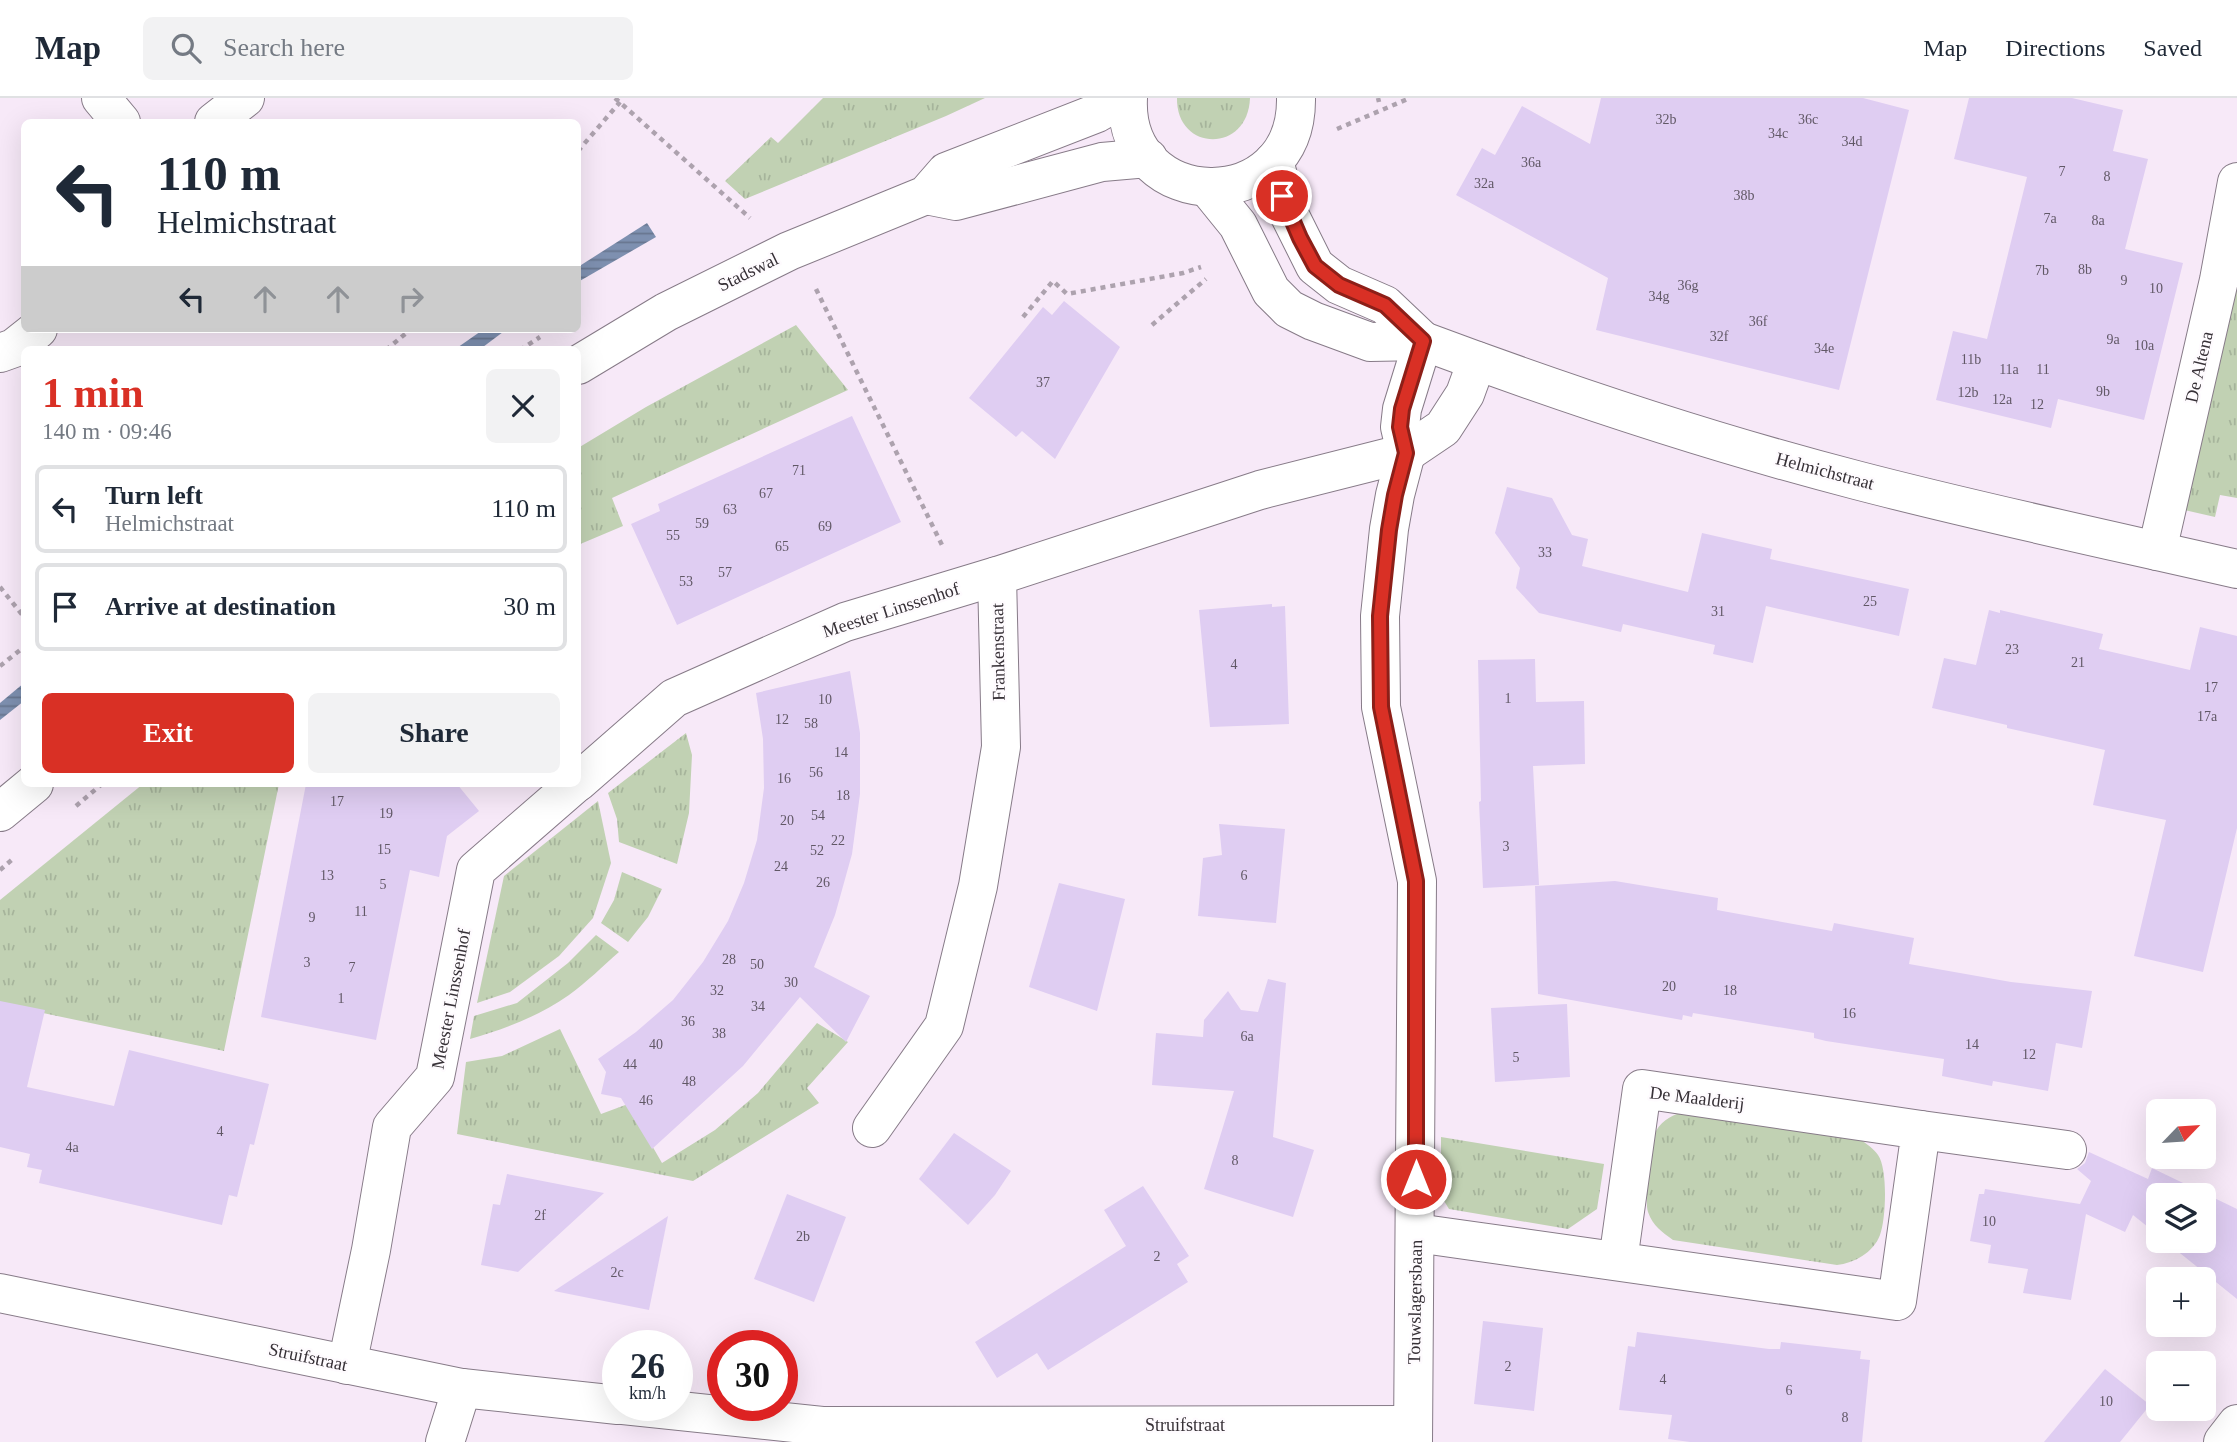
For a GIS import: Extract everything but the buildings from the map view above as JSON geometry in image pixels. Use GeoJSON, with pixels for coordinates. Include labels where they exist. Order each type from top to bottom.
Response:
{"type":"FeatureCollection","features":[{"type":"Feature","properties":{"kind":"street"},"geometry":{"type":"LineString","coordinates":[[100,98],[118,119]]}},
{"type":"Feature","properties":{"kind":"street"},"geometry":{"type":"LineString","coordinates":[[218,119],[245,98]]}},
{"type":"Feature","properties":{"kind":"street","name":"Stadswal"},"geometry":{"type":"LineString","coordinates":[[581,363],[666,312],[789,251],[926,195],[946,172],[1097,113],[1123,98]]}},
{"type":"Feature","properties":{"kind":"street"},"geometry":{"type":"LineString","coordinates":[[1128,98],[1132,128],[1148,158],[1175,180],[1208,188],[1233,186],[1255,177],[1274,162],[1310,110]]}},
{"type":"Feature","properties":{"kind":"street"},"geometry":{"type":"LineString","coordinates":[[926,195],[956,201],[1102,162],[1148,158]]}},
{"type":"Feature","properties":{"kind":"street","name":"Helmichstraat"},"geometry":{"type":"LineString","coordinates":[[1274,162],[1288,212],[1315,266],[1339,285],[1385,305],[1423,341]]}},
{"type":"Feature","properties":{"kind":"street","name":"De Altena"},"geometry":{"type":"LineString","coordinates":[[2157,551],[2218,280],[2237,182]]}},
{"type":"Feature","properties":{"kind":"street","name":"Helmichstraat"},"geometry":{"type":"LineString","coordinates":[[1208,188],[1238,225],[1270,291],[1289,309],[1313,321],[1370,342],[1423,341],[1688,433],[1816,469],[2237,569]]}},
{"type":"Feature","properties":{"kind":"street"},"geometry":{"type":"LineString","coordinates":[[0,353],[14,348],[33,333]]}},
{"type":"Feature","properties":{"kind":"street","name":"Touwslagersbaan"},"geometry":{"type":"LineString","coordinates":[[1413,1434],[1416,881],[1381,707],[1380,659],[1383,571],[1395,495],[1406,453],[1400,427],[1402,409],[1423,341]]}},
{"type":"Feature","properties":{"kind":"street"},"geometry":{"type":"LineString","coordinates":[[979,581],[1261,490],[1406,453],[1443,429],[1465,394],[1477,361]]}},
{"type":"Feature","properties":{"kind":"street","name":"Meester Linssenhof"},"geometry":{"type":"LineString","coordinates":[[581,779],[674,698],[845,622],[979,581]]}},
{"type":"Feature","properties":{"kind":"street","name":"Frankenstraat"},"geometry":{"type":"LineString","coordinates":[[872,1128],[944,1026],[978,886],[1001,747],[979,581]]}},
{"type":"Feature","properties":{"kind":"street"},"geometry":{"type":"LineString","coordinates":[[0,812],[30,787]]}},
{"type":"Feature","properties":{"kind":"street","name":"Meester Linssenhof"},"geometry":{"type":"LineString","coordinates":[[347,1365],[371,1250],[391,1127],[435,1077],[476,870],[571,787]]}},
{"type":"Feature","properties":{"kind":"street","name":"De Maalderij"},"geometry":{"type":"LineString","coordinates":[[1618,1261],[1642,1089],[2067,1150]]}},
{"type":"Feature","properties":{"kind":"street"},"geometry":{"type":"LineString","coordinates":[[1416,1233],[1897,1301],[1921,1129]]}},
{"type":"Feature","properties":{"kind":"street","name":"Struifstraat"},"geometry":{"type":"LineString","coordinates":[[0,1293],[462,1388],[602,1403]]}},
{"type":"Feature","properties":{"kind":"street"},"geometry":{"type":"LineString","coordinates":[[444,1442],[462,1388]]}},
{"type":"Feature","properties":{"kind":"street","name":"Struifstraat"},"geometry":{"type":"LineString","coordinates":[[693,1413],[822,1426],[1413,1434]]}},
{"type":"Feature","properties":{"kind":"street"},"geometry":{"type":"LineString","coordinates":[[2223,1442],[2237,1424]]}},
{"type":"Feature","properties":{"kind":"path"},"geometry":{"type":"LineString","coordinates":[[615,98],[754,221]]}},
{"type":"Feature","properties":{"kind":"path"},"geometry":{"type":"LineString","coordinates":[[1310,110],[1410,98]]}},
{"type":"Feature","properties":{"kind":"path"},"geometry":{"type":"LineString","coordinates":[[581,147],[620,102]]}},
{"type":"Feature","properties":{"kind":"path"},"geometry":{"type":"LineString","coordinates":[[1023,317],[1053,281],[1068,293],[1184,273],[1201,267]]}},
{"type":"Feature","properties":{"kind":"path"},"geometry":{"type":"LineString","coordinates":[[1152,325],[1206,279]]}},
{"type":"Feature","properties":{"kind":"path"},"geometry":{"type":"LineString","coordinates":[[815,285],[979,581]]}},
{"type":"Feature","properties":{"kind":"path"},"geometry":{"type":"LineString","coordinates":[[391,346],[406,333]]}},
{"type":"Feature","properties":{"kind":"path"},"geometry":{"type":"LineString","coordinates":[[0,587],[21,613]]}},
{"type":"Feature","properties":{"kind":"path"},"geometry":{"type":"LineString","coordinates":[[0,666],[21,649]]}},
{"type":"Feature","properties":{"kind":"green space"},"geometry":{"type":"Polygon","coordinates":[[[823,98],[985,98],[745,199],[725,181],[771,137],[778,143],[823,98]]]}},
{"type":"Feature","properties":{"kind":"green space"},"geometry":{"type":"Polygon","coordinates":[[[1177,98],[1250,98],[1246,116],[1238,129],[1226,137],[1212,139],[1199,136],[1188,129],[1180,116],[1177,98]]]}},
{"type":"Feature","properties":{"kind":"green space"},"geometry":{"type":"Polygon","coordinates":[[[2237,254],[2237,498],[2220,495],[2215,517],[2180,509],[2237,254]]]}},
{"type":"Feature","properties":{"kind":"green space"},"geometry":{"type":"Polygon","coordinates":[[[796,325],[848,390],[612,498],[623,526],[581,544],[581,446],[646,407],[796,325]]]}},
{"type":"Feature","properties":{"kind":"green space"},"geometry":{"type":"Polygon","coordinates":[[[686,733],[692,755],[689,813],[677,864],[619,842],[617,819],[608,793],[686,733]]]}},
{"type":"Feature","properties":{"kind":"green space"},"geometry":{"type":"Polygon","coordinates":[[[139,787],[278,787],[224,1051],[0,1004],[0,900],[139,787]]]}},
{"type":"Feature","properties":{"kind":"green space"},"geometry":{"type":"Polygon","coordinates":[[[598,801],[611,863],[593,918],[559,956],[510,992],[477,1003],[504,876],[598,801]]]}},
{"type":"Feature","properties":{"kind":"green space"},"geometry":{"type":"Polygon","coordinates":[[[622,872],[662,889],[648,917],[628,942],[601,923],[614,900],[622,872]]]}},
{"type":"Feature","properties":{"kind":"green space"},"geometry":{"type":"Polygon","coordinates":[[[596,935],[619,952],[582,985],[558,1003],[534,1016],[470,1039],[474,1016],[517,1003],[568,963],[596,935]]]}},
{"type":"Feature","properties":{"kind":"green space"},"geometry":{"type":"Polygon","coordinates":[[[817,1023],[848,1042],[807,1088],[819,1103],[693,1181],[457,1134],[466,1062],[502,1056],[560,1029],[601,1114],[628,1104],[662,1163],[715,1130],[758,1093],[817,1023]]]}},
{"type":"Feature","properties":{"kind":"green space"},"geometry":{"type":"Polygon","coordinates":[[[1687,1111],[1861,1140],[1878,1155],[1883,1171],[1884,1218],[1880,1235],[1873,1247],[1850,1262],[1837,1265],[1673,1240],[1655,1225],[1648,1212],[1648,1172],[1656,1131],[1669,1118],[1687,1111]]]}},
{"type":"Feature","properties":{"kind":"green space"},"geometry":{"type":"Polygon","coordinates":[[[1441,1137],[1604,1164],[1597,1209],[1568,1229],[1449,1209],[1441,1196],[1441,1137]]]}},
{"type":"Feature","properties":{"kind":"water"},"geometry":{"type":"Polygon","coordinates":[[[647,223],[656,237],[581,280],[581,265],[647,223]]]}},
{"type":"Feature","properties":{"kind":"water"},"geometry":{"type":"Polygon","coordinates":[[[478,333],[502,333],[484,346],[460,346],[478,333]]]}},
{"type":"Feature","properties":{"kind":"water"},"geometry":{"type":"Polygon","coordinates":[[[21,686],[21,703],[0,720],[0,703],[21,686]]]}},
{"type":"Feature","properties":{"kind":"route"},"geometry":{"type":"LineString","coordinates":[[1282,196],[1315,266],[1339,285],[1385,305],[1423,341],[1402,409],[1400,427],[1406,453],[1389,530],[1380,616],[1381,707],[1416,881],[1416,1179]]}}]}
